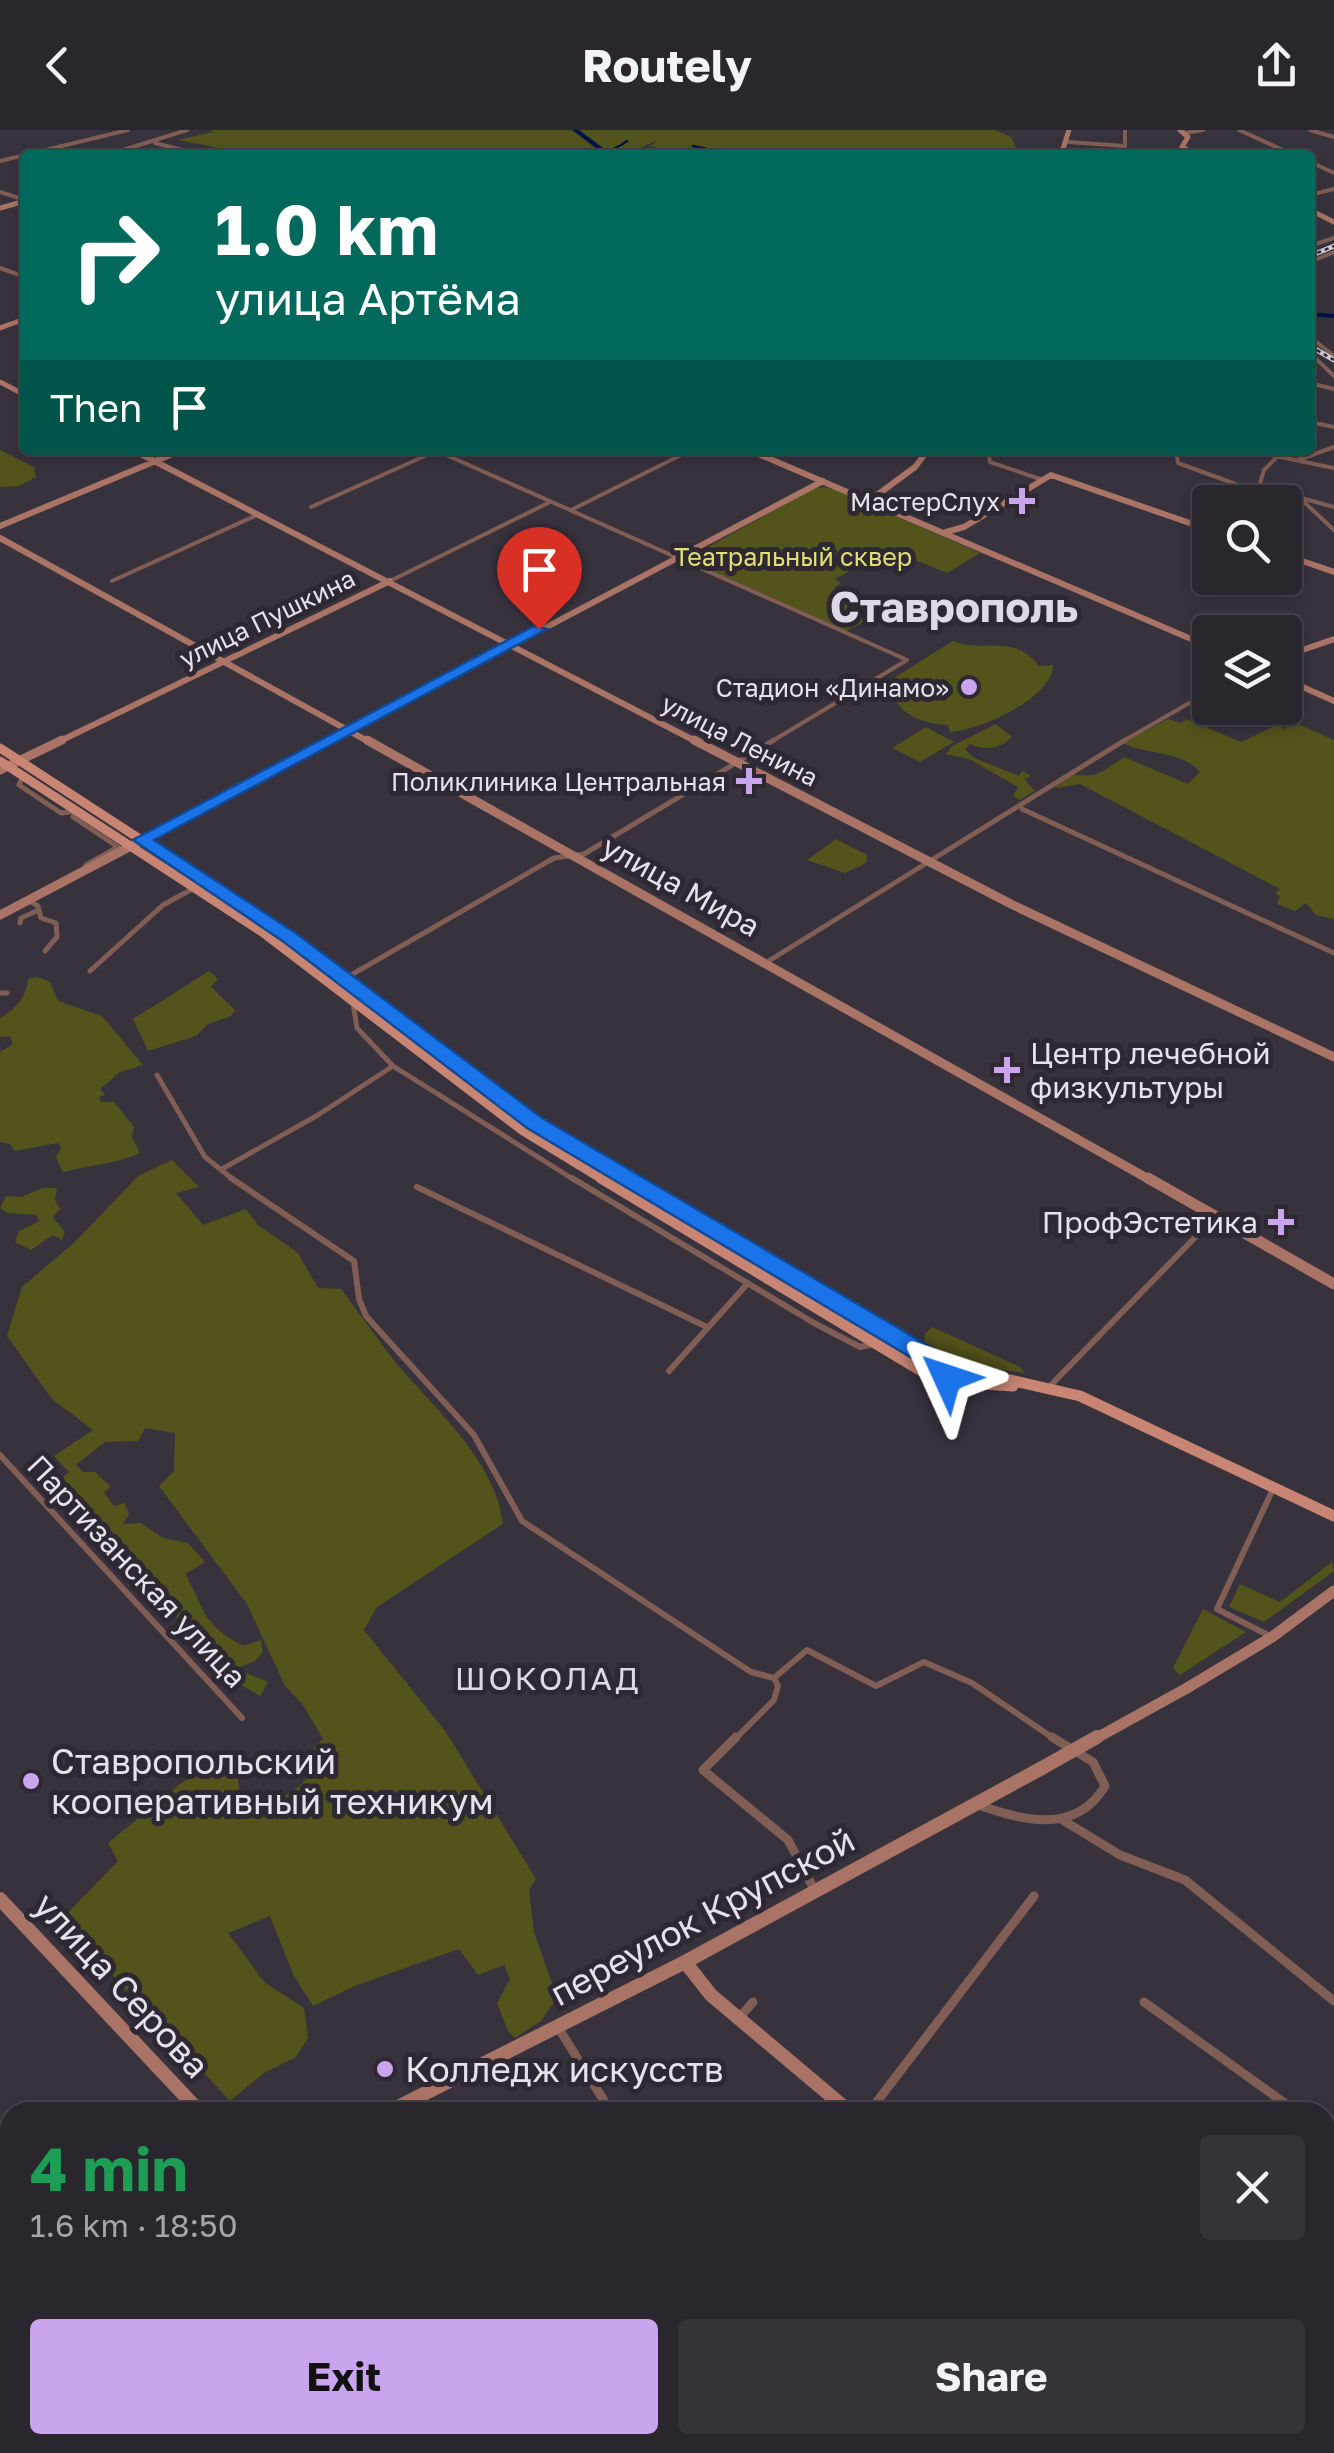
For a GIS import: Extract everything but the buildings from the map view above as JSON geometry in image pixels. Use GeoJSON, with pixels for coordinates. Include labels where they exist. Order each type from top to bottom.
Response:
{"type":"FeatureCollection","features":[{"type":"Feature","properties":{"kind":"main road"},"geometry":{"type":"LineString","coordinates":[[1064,150],[1071,131]]}},
{"type":"Feature","properties":{"kind":"main road"},"geometry":{"type":"LineString","coordinates":[[1182,132],[1188,138],[1182,147],[1187,150]]}},
{"type":"Feature","properties":{"kind":"main road","name":"улица Ленина"},"geometry":{"type":"LineString","coordinates":[[142,455],[1105,950],[1334,1057]]}},
{"type":"Feature","properties":{"kind":"main road"},"geometry":{"type":"LineString","coordinates":[[0,526],[170,455]]}},
{"type":"Feature","properties":{"kind":"main road"},"geometry":{"type":"LineString","coordinates":[[761,455],[1192,639]]}},
{"type":"Feature","properties":{"kind":"main road"},"geometry":{"type":"LineString","coordinates":[[868,501],[924,455]]}},
{"type":"Feature","properties":{"kind":"main road"},"geometry":{"type":"LineString","coordinates":[[973,546],[958,536],[964,528],[1051,475],[1192,524]]}},
{"type":"Feature","properties":{"kind":"main road"},"geometry":{"type":"LineString","coordinates":[[0,916],[824,481]]}},
{"type":"Feature","properties":{"kind":"main road"},"geometry":{"type":"LineString","coordinates":[[939,532],[964,528]]}},
{"type":"Feature","properties":{"kind":"main road","name":"улица Мира"},"geometry":{"type":"LineString","coordinates":[[0,538],[767,962],[1334,1284]]}},
{"type":"Feature","properties":{"kind":"main road"},"geometry":{"type":"LineString","coordinates":[[1302,560],[1332,568]]}},
{"type":"Feature","properties":{"kind":"main road","name":"улица Пушкина"},"geometry":{"type":"LineString","coordinates":[[3,766],[390,581]]}},
{"type":"Feature","properties":{"kind":"main road"},"geometry":{"type":"LineString","coordinates":[[1302,650],[1334,639]]}},
{"type":"Feature","properties":{"kind":"main road"},"geometry":{"type":"LineString","coordinates":[[1302,687],[1334,701]]}},
{"type":"Feature","properties":{"kind":"main road"},"geometry":{"type":"LineString","coordinates":[[0,748],[272,925],[496,1096],[558,1138],[940,1364],[979,1376],[1050,1386],[1090,1400],[1334,1516]]}},
{"type":"Feature","properties":{"kind":"main road"},"geometry":{"type":"LineString","coordinates":[[3,766],[195,888],[523,1131],[928,1375],[950,1383],[1050,1386]]}},
{"type":"Feature","properties":{"kind":"main road"},"geometry":{"type":"LineString","coordinates":[[928,1375],[947,1378],[940,1364]]}},
{"type":"Feature","properties":{"kind":"main road"},"geometry":{"type":"LineString","coordinates":[[1272,1637],[1334,1591]]}},
{"type":"Feature","properties":{"kind":"main road","name":"переулок Крупской"},"geometry":{"type":"LineString","coordinates":[[408,2102],[685,1962],[1187,1688],[1272,1637]]}},
{"type":"Feature","properties":{"kind":"main road","name":"улица Серова"},"geometry":{"type":"LineString","coordinates":[[0,1899],[191,2102]]}},
{"type":"Feature","properties":{"kind":"main road"},"geometry":{"type":"LineString","coordinates":[[685,1962],[710,1995],[838,2102]]}},
{"type":"Feature","properties":{"kind":"street"},"geometry":{"type":"LineString","coordinates":[[45,150],[128,130]]}},
{"type":"Feature","properties":{"kind":"street"},"geometry":{"type":"LineString","coordinates":[[127,150],[187,130]]}},
{"type":"Feature","properties":{"kind":"street"},"geometry":{"type":"LineString","coordinates":[[1068,142],[1124,146],[1126,130]]}},
{"type":"Feature","properties":{"kind":"street"},"geometry":{"type":"LineString","coordinates":[[1182,132],[1203,130]]}},
{"type":"Feature","properties":{"kind":"street"},"geometry":{"type":"LineString","coordinates":[[1239,130],[1283,150]]}},
{"type":"Feature","properties":{"kind":"street"},"geometry":{"type":"LineString","coordinates":[[1310,130],[1334,137]]}},
{"type":"Feature","properties":{"kind":"street"},"geometry":{"type":"LineString","coordinates":[[154,143],[182,150]]}},
{"type":"Feature","properties":{"kind":"street"},"geometry":{"type":"LineString","coordinates":[[1315,357],[1334,376]]}},
{"type":"Feature","properties":{"kind":"street"},"geometry":{"type":"LineString","coordinates":[[311,507],[425,455]]}},
{"type":"Feature","properties":{"kind":"street"},"geometry":{"type":"LineString","coordinates":[[332,986],[554,858],[584,854],[906,660],[447,455]]}},
{"type":"Feature","properties":{"kind":"street"},"geometry":{"type":"LineString","coordinates":[[570,510],[681,455]]}},
{"type":"Feature","properties":{"kind":"street"},"geometry":{"type":"LineString","coordinates":[[990,455],[994,464],[1042,480]]}},
{"type":"Feature","properties":{"kind":"street"},"geometry":{"type":"LineString","coordinates":[[1177,455],[1178,462],[1238,485]]}},
{"type":"Feature","properties":{"kind":"street"},"geometry":{"type":"LineString","coordinates":[[1268,455],[1334,468]]}},
{"type":"Feature","properties":{"kind":"street"},"geometry":{"type":"LineString","coordinates":[[1297,461],[1312,455]]}},
{"type":"Feature","properties":{"kind":"street"},"geometry":{"type":"LineString","coordinates":[[1259,485],[1264,470],[1277,457]]}},
{"type":"Feature","properties":{"kind":"street"},"geometry":{"type":"LineString","coordinates":[[1302,498],[1334,507]]}},
{"type":"Feature","properties":{"kind":"street"},"geometry":{"type":"LineString","coordinates":[[1302,500],[1334,530]]}},
{"type":"Feature","properties":{"kind":"street","name":"улица Пушкина"},"geometry":{"type":"LineString","coordinates":[[390,581],[551,502]]}},
{"type":"Feature","properties":{"kind":"street"},"geometry":{"type":"LineString","coordinates":[[112,580],[258,515]]}},
{"type":"Feature","properties":{"kind":"street"},"geometry":{"type":"LineString","coordinates":[[767,962],[1082,764],[1192,701]]}},
{"type":"Feature","properties":{"kind":"street"},"geometry":{"type":"LineString","coordinates":[[1022,809],[1334,953]]}},
{"type":"Feature","properties":{"kind":"street"},"geometry":{"type":"LineString","coordinates":[[63,882],[59,880],[118,848],[73,817],[77,812]]}},
{"type":"Feature","properties":{"kind":"street"},"geometry":{"type":"LineString","coordinates":[[90,971],[163,904],[195,888]]}},
{"type":"Feature","properties":{"kind":"street"},"geometry":{"type":"LineString","coordinates":[[28,900],[39,910],[41,918],[56,924],[57,936],[45,951]]}},
{"type":"Feature","properties":{"kind":"street"},"geometry":{"type":"LineString","coordinates":[[20,922],[39,910]]}},
{"type":"Feature","properties":{"kind":"street"},"geometry":{"type":"LineString","coordinates":[[353,1003],[357,1028],[393,1066],[488,1128],[850,1342],[860,1347],[876,1344]]}},
{"type":"Feature","properties":{"kind":"street"},"geometry":{"type":"LineString","coordinates":[[222,1169],[318,1115],[393,1066]]}},
{"type":"Feature","properties":{"kind":"street"},"geometry":{"type":"LineString","coordinates":[[157,1075],[194,1135],[196,1148],[213,1166],[354,1261],[358,1268],[357,1301],[366,1316],[474,1435],[522,1521],[750,1672],[774,1678],[778,1686],[774,1700],[704,1770],[788,1840],[816,1891]]}},
{"type":"Feature","properties":{"kind":"street"},"geometry":{"type":"LineString","coordinates":[[417,1187],[707,1327]]}},
{"type":"Feature","properties":{"kind":"street"},"geometry":{"type":"LineString","coordinates":[[1050,1386],[1214,1216]]}},
{"type":"Feature","properties":{"kind":"street"},"geometry":{"type":"LineString","coordinates":[[669,1371],[748,1282]]}},
{"type":"Feature","properties":{"kind":"street","name":"Партизанская улица"},"geometry":{"type":"LineString","coordinates":[[0,1455],[242,1718]]}},
{"type":"Feature","properties":{"kind":"street"},"geometry":{"type":"LineString","coordinates":[[1272,1637],[1217,1610],[1273,1488]]}},
{"type":"Feature","properties":{"kind":"street"},"geometry":{"type":"LineString","coordinates":[[774,1678],[806,1650],[876,1686],[924,1662],[972,1683],[1020,1718],[1093,1762],[1106,1786],[1085,1812],[1060,1818],[994,1812],[975,1804]]}},
{"type":"Feature","properties":{"kind":"street"},"geometry":{"type":"LineString","coordinates":[[1060,1818],[1120,1855],[1185,1880],[1334,2000]]}},
{"type":"Feature","properties":{"kind":"street"},"geometry":{"type":"LineString","coordinates":[[876,2102],[1034,1896]]}},
{"type":"Feature","properties":{"kind":"street"},"geometry":{"type":"LineString","coordinates":[[739,2018],[753,2002]]}},
{"type":"Feature","properties":{"kind":"street"},"geometry":{"type":"LineString","coordinates":[[1144,2002],[1282,2102]]}},
{"type":"Feature","properties":{"kind":"street"},"geometry":{"type":"LineString","coordinates":[[558,2026],[605,2102]]}},
{"type":"Feature","properties":{"kind":"green space"},"geometry":{"type":"Polygon","coordinates":[[[210,130],[995,130],[1011,137],[1018,150],[666,150],[650,146],[658,140],[636,150],[224,150],[177,140],[213,132],[210,130]]]}},
{"type":"Feature","properties":{"kind":"green space"},"geometry":{"type":"Polygon","coordinates":[[[0,450],[34,467],[36,477],[19,486],[0,487],[0,450]]]}},
{"type":"Feature","properties":{"kind":"green space","name":"Театральный сквер"},"geometry":{"type":"Polygon","coordinates":[[[823,487],[980,553],[947,573],[896,552],[884,559],[872,559],[835,579],[841,583],[834,588],[884,611],[846,631],[686,559],[823,487]]]}},
{"type":"Feature","properties":{"kind":"green space","name":"Стадион «Динамо»"},"geometry":{"type":"Polygon","coordinates":[[[953,641],[1019,650],[1039,666],[1053,665],[1050,677],[1013,710],[978,726],[950,732],[948,725],[925,721],[905,711],[895,699],[898,689],[886,683],[953,641]]]}},
{"type":"Feature","properties":{"kind":"green space"},"geometry":{"type":"Polygon","coordinates":[[[1168,719],[1180,723],[1187,719],[1192,725],[1241,742],[1277,725],[1285,729],[1300,725],[1334,740],[1334,919],[1316,915],[1306,903],[1295,911],[1277,904],[1280,896],[1275,893],[1280,889],[1080,784],[1055,788],[1068,777],[1097,774],[1124,757],[1188,784],[1200,772],[1174,756],[1123,743],[1168,719]]]}},
{"type":"Feature","properties":{"kind":"green space"},"geometry":{"type":"Polygon","coordinates":[[[996,724],[1012,737],[997,746],[981,748],[970,744],[965,749],[974,758],[1019,776],[1022,771],[1031,776],[1024,779],[1035,791],[1020,800],[1013,796],[1018,787],[969,759],[946,754],[952,746],[996,724]]]}},
{"type":"Feature","properties":{"kind":"green space"},"geometry":{"type":"Polygon","coordinates":[[[926,727],[954,742],[920,762],[892,748],[926,727]]]}},
{"type":"Feature","properties":{"kind":"green space"},"geometry":{"type":"Polygon","coordinates":[[[836,839],[867,855],[866,863],[845,873],[807,860],[836,839]]]}},
{"type":"Feature","properties":{"kind":"green space"},"geometry":{"type":"Polygon","coordinates":[[[209,971],[218,979],[211,987],[235,1010],[231,1016],[208,1024],[196,1036],[148,1051],[133,1019],[209,971]]]}},
{"type":"Feature","properties":{"kind":"green space"},"geometry":{"type":"Polygon","coordinates":[[[38,977],[50,982],[58,1001],[102,1016],[143,1065],[120,1072],[100,1089],[105,1095],[99,1097],[101,1102],[114,1102],[134,1127],[132,1137],[140,1153],[63,1172],[56,1157],[61,1148],[58,1143],[14,1151],[10,1144],[0,1142],[0,1052],[13,1044],[10,1036],[0,1037],[0,1018],[19,1002],[28,979],[38,977]]]}},
{"type":"Feature","properties":{"kind":"green space"},"geometry":{"type":"Polygon","coordinates":[[[351,991],[530,1126],[944,1374],[551,1143],[348,993],[351,991]]]}},
{"type":"Feature","properties":{"kind":"green space"},"geometry":{"type":"Polygon","coordinates":[[[172,1160],[199,1187],[176,1193],[203,1225],[246,1209],[258,1225],[298,1253],[318,1288],[341,1289],[392,1358],[460,1435],[488,1477],[503,1524],[377,1607],[364,1630],[446,1732],[536,1879],[529,1890],[534,1932],[557,1998],[541,2021],[515,2038],[508,2031],[497,2003],[510,1979],[504,1965],[478,1975],[459,1949],[357,1985],[313,2006],[293,1974],[270,1916],[228,1933],[265,1983],[304,2008],[308,2038],[296,2057],[264,2073],[230,2101],[61,1920],[118,1861],[108,1843],[180,1784],[218,1760],[238,1762],[239,1801],[250,1819],[300,1786],[323,1760],[313,1748],[323,1739],[303,1705],[285,1686],[247,1604],[159,1486],[174,1471],[175,1433],[145,1428],[138,1441],[105,1442],[76,1465],[83,1472],[95,1472],[111,1487],[104,1492],[114,1506],[124,1503],[129,1514],[123,1524],[141,1523],[163,1538],[188,1543],[205,1562],[185,1574],[206,1615],[218,1629],[243,1646],[261,1640],[260,1656],[236,1669],[268,1682],[260,1696],[219,1672],[193,1645],[160,1588],[140,1573],[127,1547],[79,1500],[73,1503],[56,1483],[69,1472],[54,1456],[93,1430],[52,1399],[7,1336],[22,1287],[75,1242],[138,1176],[172,1160]]]}},
{"type":"Feature","properties":{"kind":"green space"},"geometry":{"type":"Polygon","coordinates":[[[43,1188],[57,1188],[55,1200],[60,1209],[53,1217],[65,1232],[62,1240],[53,1235],[31,1250],[15,1242],[19,1231],[40,1221],[36,1215],[8,1213],[0,1208],[6,1196],[21,1197],[43,1188]]]}},
{"type":"Feature","properties":{"kind":"green space"},"geometry":{"type":"Polygon","coordinates":[[[932,1327],[1020,1367],[1025,1373],[965,1365],[925,1343],[924,1335],[932,1327]]]}},
{"type":"Feature","properties":{"kind":"green space"},"geometry":{"type":"Polygon","coordinates":[[[1332,1562],[1334,1571],[1264,1622],[1229,1607],[1240,1584],[1280,1602],[1332,1562]]]}},
{"type":"Feature","properties":{"kind":"green space"},"geometry":{"type":"Polygon","coordinates":[[[1203,1609],[1246,1632],[1180,1675],[1173,1668],[1203,1609]]]}},
{"type":"Feature","properties":{"kind":"waterway"},"geometry":{"type":"LineString","coordinates":[[575,130],[602,150]]}},
{"type":"Feature","properties":{"kind":"waterway"},"geometry":{"type":"LineString","coordinates":[[621,145],[627,141]]}},
{"type":"Feature","properties":{"kind":"waterway"},"geometry":{"type":"LineString","coordinates":[[612,150],[619,146]]}},
{"type":"Feature","properties":{"kind":"waterway"},"geometry":{"type":"LineString","coordinates":[[693,146],[711,150]]}},
{"type":"Feature","properties":{"kind":"waterway"},"geometry":{"type":"LineString","coordinates":[[1315,314],[1334,316]]}},
{"type":"Feature","properties":{"kind":"railway"},"geometry":{"type":"LineString","coordinates":[[1315,254],[1334,246]]}},
{"type":"Feature","properties":{"kind":"railway"},"geometry":{"type":"LineString","coordinates":[[1315,349],[1334,360]]}},
{"type":"Feature","properties":{"kind":"place","name":"МастерСлух"},"geometry":{"type":"Point","coordinates":[1022,501]}},
{"type":"Feature","properties":{"kind":"place","name":"Стадион «Динамо»"},"geometry":{"type":"Point","coordinates":[969,687]}},
{"type":"Feature","properties":{"kind":"place","name":"Поликлиника Центральная"},"geometry":{"type":"Point","coordinates":[749,781]}},
{"type":"Feature","properties":{"kind":"place","name":"Центр лечебной физкультуры"},"geometry":{"type":"Point","coordinates":[1007,1070]}},
{"type":"Feature","properties":{"kind":"place","name":"ПрофЭстетика"},"geometry":{"type":"Point","coordinates":[1281,1222]}},
{"type":"Feature","properties":{"kind":"place","name":"Ставропольский кооперативный техникум"},"geometry":{"type":"Point","coordinates":[31,1781]}},
{"type":"Feature","properties":{"kind":"place","name":"Колледж искусств"},"geometry":{"type":"Point","coordinates":[385,2069]}},
{"type":"Feature","properties":{"kind":"district","name":"Ставрополь"},"geometry":{"type":"Point","coordinates":[954,606]}},
{"type":"Feature","properties":{"kind":"district","name":"ШОКОЛАД"},"geometry":{"type":"Point","coordinates":[548,1678]}},
{"type":"Feature","properties":{"kind":"route"},"geometry":{"type":"LineString","coordinates":[[539,629],[142,840],[290,938],[534,1123],[910,1345],[940,1364],[948,1372],[947,1378]]}}]}
